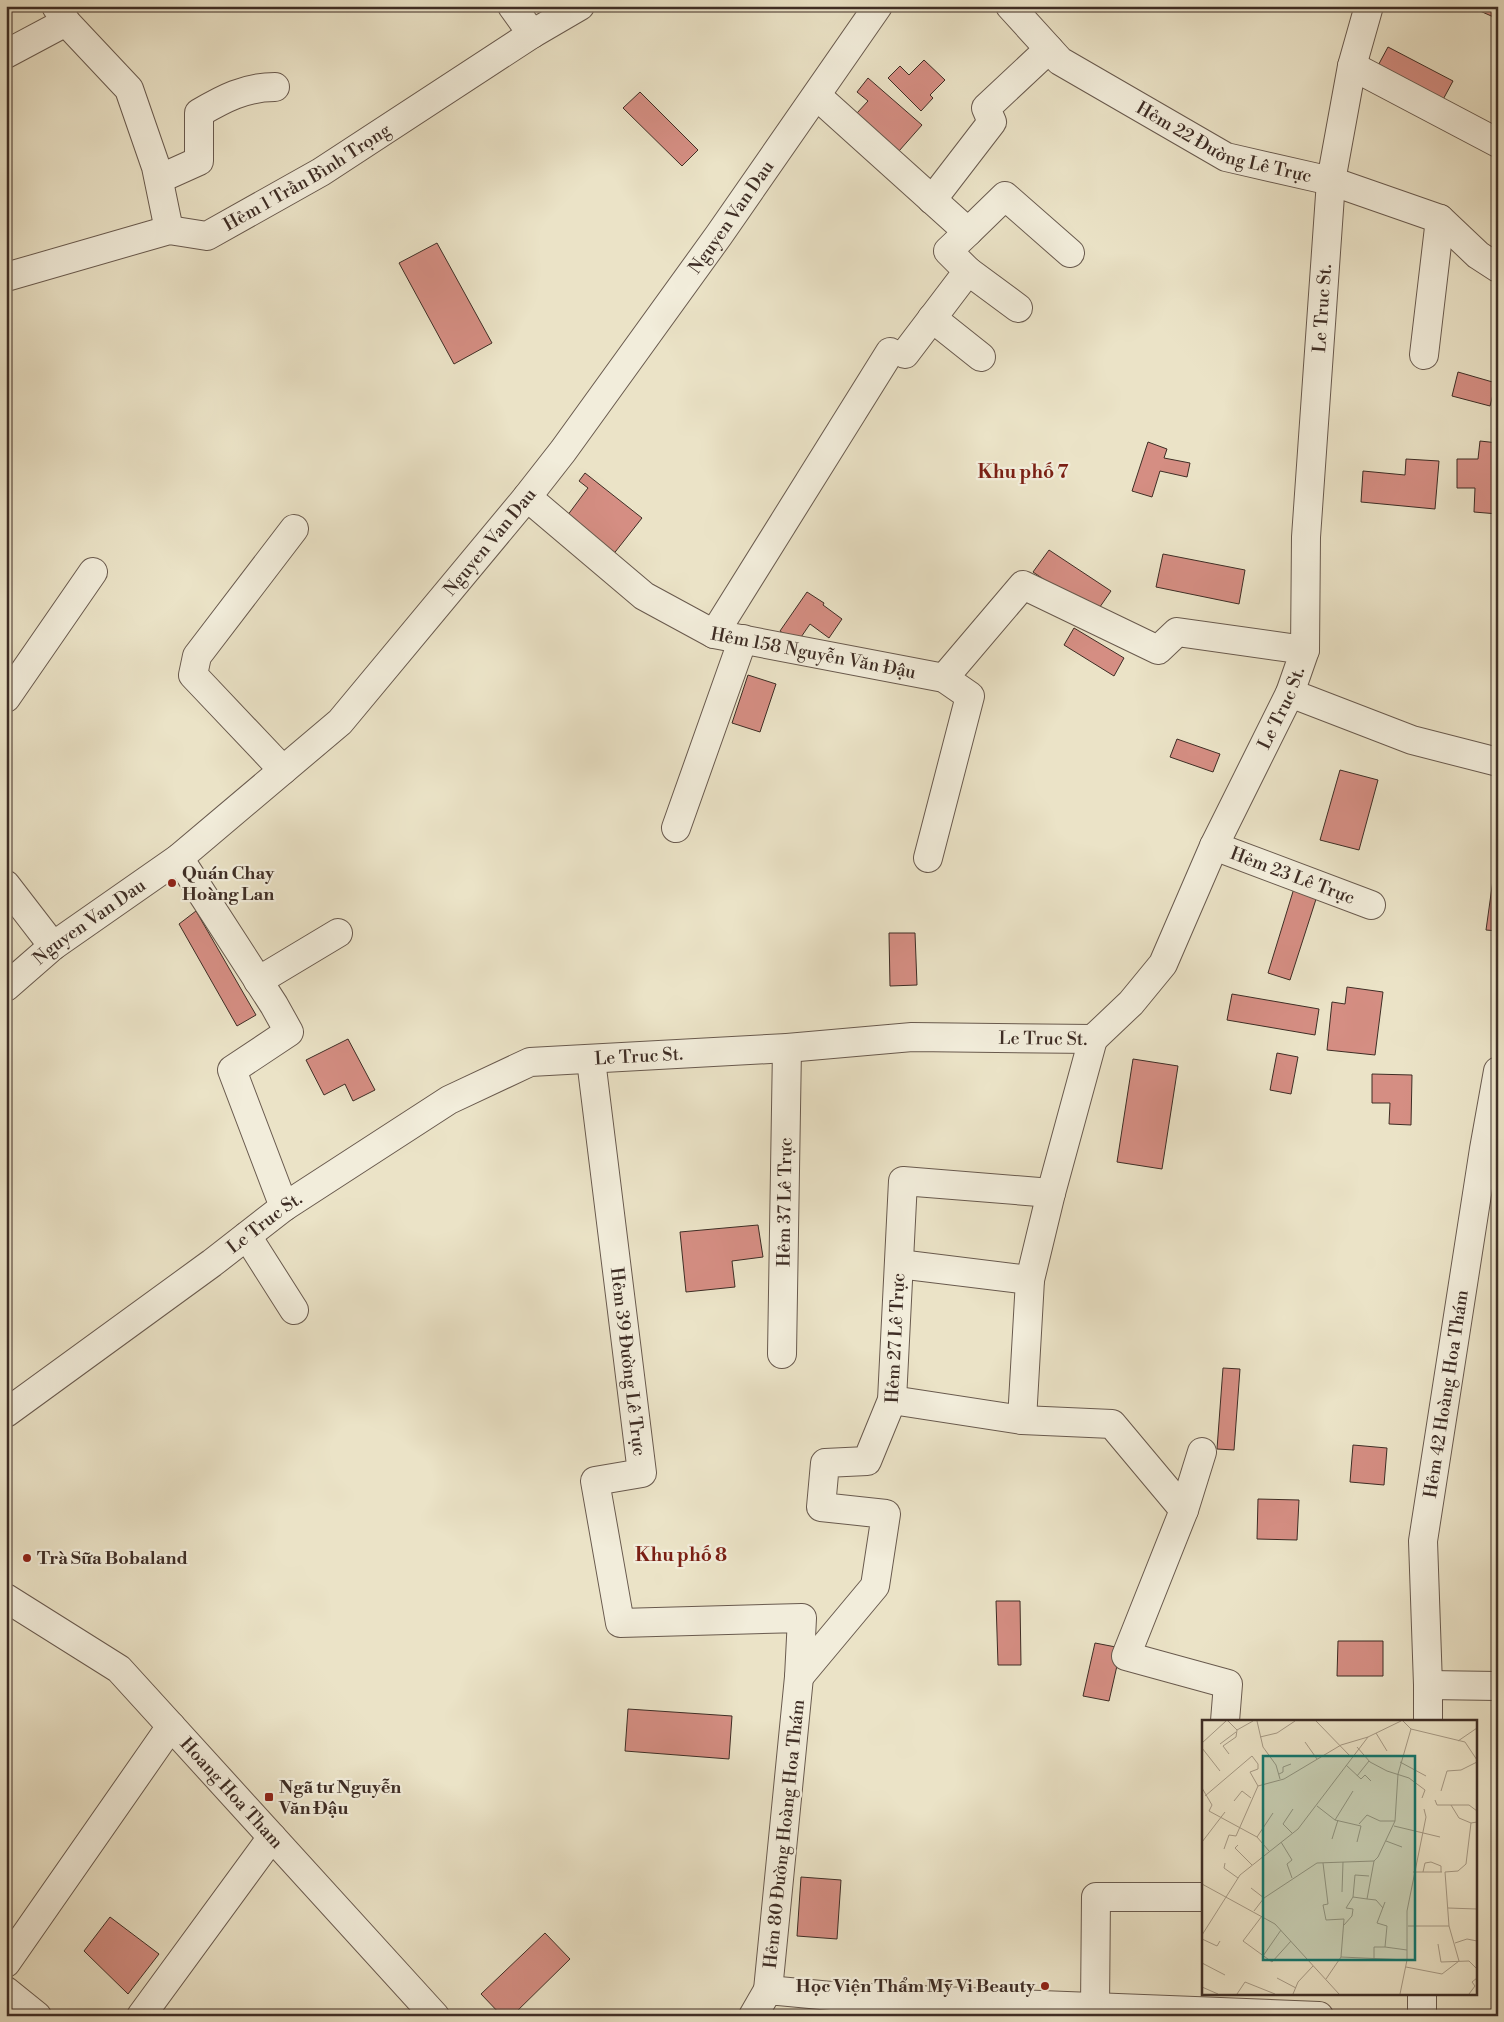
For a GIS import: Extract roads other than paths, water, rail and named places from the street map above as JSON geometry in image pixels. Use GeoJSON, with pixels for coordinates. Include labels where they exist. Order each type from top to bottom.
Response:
{"type":"FeatureCollection","features":[{"type":"Feature","properties":{"kind":"street"},"geometry":{"type":"LineString","coordinates":[[512,6],[532,34]]}},
{"type":"Feature","properties":{"kind":"street","name":"Hẻm 1 Trần Bình Trọng"},"geometry":{"type":"LineString","coordinates":[[6,277],[169,230],[207,236],[321,172],[532,34],[580,6]]}},
{"type":"Feature","properties":{"kind":"street","name":"Hẻm 22 Đường Lê Trực"},"geometry":{"type":"LineString","coordinates":[[1010,6],[1060,61],[1226,157],[1331,181],[1440,219]]}},
{"type":"Feature","properties":{"kind":"street","name":"Le Truc St."},"geometry":{"type":"LineString","coordinates":[[6,1413],[284,1207],[449,1100],[530,1062],[787,1048],[912,1037],[1093,1039],[1131,1003],[1163,964],[1214,846],[1290,693],[1305,650],[1306,537],[1331,181],[1352,66],[1368,6]]}},
{"type":"Feature","properties":{"kind":"street","name":"Nguyen Van Dau"},"geometry":{"type":"LineString","coordinates":[[6,987],[53,946],[180,858],[340,722],[527,497],[581,427],[817,96],[872,9]]}},
{"type":"Feature","properties":{"kind":"street"},"geometry":{"type":"LineString","coordinates":[[6,54],[61,14],[130,88],[156,167],[169,230]]}},
{"type":"Feature","properties":{"kind":"street"},"geometry":{"type":"LineString","coordinates":[[932,200],[992,122],[986,108],[1049,49]]}},
{"type":"Feature","properties":{"kind":"street"},"geometry":{"type":"LineString","coordinates":[[1352,66],[1498,143]]}},
{"type":"Feature","properties":{"kind":"street"},"geometry":{"type":"LineString","coordinates":[[159,179],[198,161],[198,113],[230,95],[242,91],[275,87]]}},
{"type":"Feature","properties":{"kind":"street"},"geometry":{"type":"LineString","coordinates":[[817,96],[968,232]]}},
{"type":"Feature","properties":{"kind":"street"},"geometry":{"type":"LineString","coordinates":[[1018,308],[968,272],[948,251],[1005,196],[1070,253]]}},
{"type":"Feature","properties":{"kind":"street"},"geometry":{"type":"LineString","coordinates":[[1440,219],[1478,255],[1498,268]]}},
{"type":"Feature","properties":{"kind":"street"},"geometry":{"type":"LineString","coordinates":[[1424,354],[1440,219]]}},
{"type":"Feature","properties":{"kind":"street"},"geometry":{"type":"LineString","coordinates":[[714,634],[898,353],[932,318],[968,272]]}},
{"type":"Feature","properties":{"kind":"street"},"geometry":{"type":"LineString","coordinates":[[932,318],[981,357]]}},
{"type":"Feature","properties":{"kind":"street","name":"Hẻm 158 Nguyễn Văn Đậu"},"geometry":{"type":"LineString","coordinates":[[527,497],[644,596],[714,634],[944,678],[970,696],[928,858]]}},
{"type":"Feature","properties":{"kind":"street"},"geometry":{"type":"LineString","coordinates":[[283,770],[193,675],[197,656],[294,529]]}},
{"type":"Feature","properties":{"kind":"street"},"geometry":{"type":"LineString","coordinates":[[6,698],[93,572]]}},
{"type":"Feature","properties":{"kind":"street"},"geometry":{"type":"LineString","coordinates":[[944,678],[1023,585],[1158,650],[1177,632],[1305,650]]}},
{"type":"Feature","properties":{"kind":"street"},"geometry":{"type":"LineString","coordinates":[[676,828],[743,639]]}},
{"type":"Feature","properties":{"kind":"street"},"geometry":{"type":"LineString","coordinates":[[1290,693],[1412,740],[1487,759],[1498,776]]}},
{"type":"Feature","properties":{"kind":"street","name":"Hẻm 23 Lê Trực"},"geometry":{"type":"LineString","coordinates":[[1214,846],[1371,905]]}},
{"type":"Feature","properties":{"kind":"street"},"geometry":{"type":"LineString","coordinates":[[180,858],[289,1032],[232,1070],[284,1207]]}},
{"type":"Feature","properties":{"kind":"street"},"geometry":{"type":"LineString","coordinates":[[6,885],[53,946]]}},
{"type":"Feature","properties":{"kind":"street"},"geometry":{"type":"LineString","coordinates":[[258,981],[338,934]]}},
{"type":"Feature","properties":{"kind":"street"},"geometry":{"type":"LineString","coordinates":[[1022,1420],[1030,1280],[1050,1193],[1093,1039]]}},
{"type":"Feature","properties":{"kind":"street","name":"Hẻm 37 Lê Trực"},"geometry":{"type":"LineString","coordinates":[[782,1354],[787,1048]]}},
{"type":"Feature","properties":{"kind":"street","name":"Hẻm 39 Đường Lê Trực"},"geometry":{"type":"LineString","coordinates":[[591,1060],[642,1473],[595,1481],[620,1623]]}},
{"type":"Feature","properties":{"kind":"street","name":"Hẻm 42 Hoàng Hoa Thám"},"geometry":{"type":"LineString","coordinates":[[1428,1720],[1423,1541],[1491,1149],[1498,1071]]}},
{"type":"Feature","properties":{"kind":"street","name":"Hẻm 27 Lê Trực"},"geometry":{"type":"LineString","coordinates":[[1050,1193],[903,1182],[892,1400],[1022,1420],[1112,1424],[1184,1510]]}},
{"type":"Feature","properties":{"kind":"street"},"geometry":{"type":"LineString","coordinates":[[247,1236],[294,1310]]}},
{"type":"Feature","properties":{"kind":"street"},"geometry":{"type":"LineString","coordinates":[[899,1264],[1030,1280]]}},
{"type":"Feature","properties":{"kind":"street","name":"Hẻm 80 Đường Hoàng Hoa Thám"},"geometry":{"type":"LineString","coordinates":[[800,1677],[875,1586],[886,1514],[822,1507],[825,1462],[867,1461],[892,1400]]}},
{"type":"Feature","properties":{"kind":"street"},"geometry":{"type":"LineString","coordinates":[[1202,1452],[1184,1510],[1126,1656],[1228,1684],[1225,1720]]}},
{"type":"Feature","properties":{"kind":"street","name":"Hoang Hoa Tham"},"geometry":{"type":"LineString","coordinates":[[6,1598],[119,1669],[435,2016]]}},
{"type":"Feature","properties":{"kind":"street","name":"Hẻm 80 Đường Hoàng Hoa Thám"},"geometry":{"type":"LineString","coordinates":[[620,1623],[802,1618],[800,1677],[768,1990]]}},
{"type":"Feature","properties":{"kind":"street"},"geometry":{"type":"LineString","coordinates":[[1428,1685],[1498,1686]]}},
{"type":"Feature","properties":{"kind":"street"},"geometry":{"type":"LineString","coordinates":[[6,1963],[171,1726]]}},
{"type":"Feature","properties":{"kind":"street"},"geometry":{"type":"LineString","coordinates":[[141,2016],[272,1837]]}},
{"type":"Feature","properties":{"kind":"street"},"geometry":{"type":"LineString","coordinates":[[1095,2007],[1096,1897],[1202,1897]]}},
{"type":"Feature","properties":{"kind":"street"},"geometry":{"type":"LineString","coordinates":[[753,2016],[768,1990],[842,1997],[1319,2016]]}},
{"type":"Feature","properties":{"kind":"street"},"geometry":{"type":"LineString","coordinates":[[6,1992],[37,2016]]}},
{"type":"Feature","properties":{"kind":"street"},"geometry":{"type":"LineString","coordinates":[[1422,1994],[1422,2016]]}},
{"type":"Feature","properties":{"kind":"place","name":"Quán Chay Hoàng Lan"},"geometry":{"type":"Point","coordinates":[172,883]}},
{"type":"Feature","properties":{"kind":"place","name":"Trà Sữa Bobaland"},"geometry":{"type":"Point","coordinates":[27,1558]}},
{"type":"Feature","properties":{"kind":"place","name":"Ngã tư Nguyễn Văn Đậu"},"geometry":{"type":"Point","coordinates":[269,1797]}},
{"type":"Feature","properties":{"kind":"place","name":"Học Viện Thẩm Mỹ Vi Beauty"},"geometry":{"type":"Point","coordinates":[1045,1986]}},
{"type":"Feature","properties":{"kind":"district","name":"Khu phố 7"},"geometry":{"type":"Point","coordinates":[1023,471]}},
{"type":"Feature","properties":{"kind":"district","name":"Khu phố 8"},"geometry":{"type":"Point","coordinates":[681,1554]}}]}
